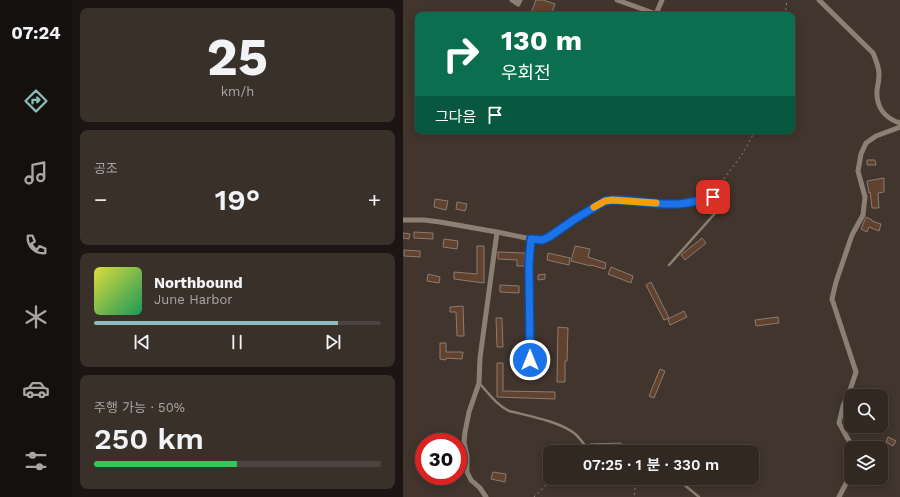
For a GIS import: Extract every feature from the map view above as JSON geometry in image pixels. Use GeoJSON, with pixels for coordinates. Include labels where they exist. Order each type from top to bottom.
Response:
{"type":"FeatureCollection","features":[{"type":"Feature","properties":{"kind":"street"},"geometry":{"type":"LineString","coordinates":[[512,0],[518,4],[520,0]]}},
{"type":"Feature","properties":{"kind":"street"},"geometry":{"type":"LineString","coordinates":[[617,0],[650,12]]}},
{"type":"Feature","properties":{"kind":"street"},"geometry":{"type":"LineString","coordinates":[[657,12],[662,0]]}},
{"type":"Feature","properties":{"kind":"street"},"geometry":{"type":"LineString","coordinates":[[819,0],[873,53],[879,74],[877,97],[878,103],[885,115],[900,123]]}},
{"type":"Feature","properties":{"kind":"street"},"geometry":{"type":"LineString","coordinates":[[849,441],[839,423],[843,406],[856,372],[832,299],[836,282],[852,235],[863,215],[865,197],[858,171],[861,154],[866,143],[876,136],[900,127]]}},
{"type":"Feature","properties":{"kind":"street"},"geometry":{"type":"LineString","coordinates":[[403,220],[424,220],[542,240],[605,201],[620,200],[680,204],[713,197],[716,199]]}},
{"type":"Feature","properties":{"kind":"street"},"geometry":{"type":"LineString","coordinates":[[486,497],[480,488],[471,480],[467,472],[467,456],[464,442],[469,412],[479,383],[480,358],[497,232]]}},
{"type":"Feature","properties":{"kind":"street"},"geometry":{"type":"LineString","coordinates":[[530,360],[529,263],[531,239]]}},
{"type":"Feature","properties":{"kind":"street"},"geometry":{"type":"LineString","coordinates":[[839,497],[845,485]]}},
{"type":"Feature","properties":{"kind":"lane"},"geometry":{"type":"LineString","coordinates":[[669,265],[721,206],[720,202],[716,199]]}},
{"type":"Feature","properties":{"kind":"lane"},"geometry":{"type":"LineString","coordinates":[[479,383],[502,407],[509,411],[555,424],[573,432],[584,445]]}},
{"type":"Feature","properties":{"kind":"lane"},"geometry":{"type":"LineString","coordinates":[[684,485],[699,497]]}},
{"type":"Feature","properties":{"kind":"path"},"geometry":{"type":"LineString","coordinates":[[785,12],[787,0]]}},
{"type":"Feature","properties":{"kind":"path"},"geometry":{"type":"LineString","coordinates":[[707,198],[737,162],[753,134]]}},
{"type":"Feature","properties":{"kind":"path"},"geometry":{"type":"LineString","coordinates":[[534,497],[546,485]]}},
{"type":"Feature","properties":{"kind":"path"},"geometry":{"type":"LineString","coordinates":[[634,485],[634,497]]}},
{"type":"Feature","properties":{"kind":"building"},"geometry":{"type":"Polygon","coordinates":[[[536,0],[543,0],[555,4],[552,12],[531,12],[536,0]]]}},
{"type":"Feature","properties":{"kind":"building"},"geometry":{"type":"Polygon","coordinates":[[[867,160],[875,160],[876,165],[867,165],[867,160]]]}},
{"type":"Feature","properties":{"kind":"building"},"geometry":{"type":"Polygon","coordinates":[[[884,178],[884,192],[878,193],[879,208],[872,208],[867,181],[884,178]]]}},
{"type":"Feature","properties":{"kind":"building"},"geometry":{"type":"Polygon","coordinates":[[[435,199],[448,201],[446,210],[434,207],[435,199]]]}},
{"type":"Feature","properties":{"kind":"building"},"geometry":{"type":"Polygon","coordinates":[[[457,202],[467,204],[465,211],[456,209],[457,202]]]}},
{"type":"Feature","properties":{"kind":"building"},"geometry":{"type":"Polygon","coordinates":[[[866,217],[881,224],[879,231],[869,227],[867,232],[861,229],[866,217]]]}},
{"type":"Feature","properties":{"kind":"building"},"geometry":{"type":"Polygon","coordinates":[[[414,232],[433,233],[433,239],[414,238],[414,232]]]}},
{"type":"Feature","properties":{"kind":"building"},"geometry":{"type":"Polygon","coordinates":[[[403,233],[410,234],[409,239],[403,238],[403,233]]]}},
{"type":"Feature","properties":{"kind":"building"},"geometry":{"type":"Polygon","coordinates":[[[702,238],[706,243],[685,260],[681,255],[702,238]]]}},
{"type":"Feature","properties":{"kind":"building"},"geometry":{"type":"Polygon","coordinates":[[[444,239],[458,241],[457,249],[443,247],[444,239]]]}},
{"type":"Feature","properties":{"kind":"building"},"geometry":{"type":"Polygon","coordinates":[[[477,246],[484,246],[484,283],[454,279],[454,272],[477,274],[477,246]]]}},
{"type":"Feature","properties":{"kind":"building"},"geometry":{"type":"Polygon","coordinates":[[[575,246],[590,249],[588,257],[606,263],[605,269],[571,261],[575,246]]]}},
{"type":"Feature","properties":{"kind":"building"},"geometry":{"type":"Polygon","coordinates":[[[404,250],[420,251],[420,257],[404,256],[404,250]]]}},
{"type":"Feature","properties":{"kind":"building"},"geometry":{"type":"Polygon","coordinates":[[[498,252],[525,253],[525,266],[517,266],[517,260],[498,259],[498,252]]]}},
{"type":"Feature","properties":{"kind":"building"},"geometry":{"type":"Polygon","coordinates":[[[548,253],[570,258],[569,265],[547,260],[548,253]]]}},
{"type":"Feature","properties":{"kind":"building"},"geometry":{"type":"Polygon","coordinates":[[[611,267],[633,276],[631,283],[608,274],[611,267]]]}},
{"type":"Feature","properties":{"kind":"building"},"geometry":{"type":"Polygon","coordinates":[[[428,274],[440,277],[439,283],[427,281],[428,274]]]}},
{"type":"Feature","properties":{"kind":"building"},"geometry":{"type":"Polygon","coordinates":[[[545,274],[545,279],[538,280],[538,275],[545,274]]]}},
{"type":"Feature","properties":{"kind":"building"},"geometry":{"type":"Polygon","coordinates":[[[651,282],[669,318],[664,320],[646,285],[651,282]]]}},
{"type":"Feature","properties":{"kind":"building"},"geometry":{"type":"Polygon","coordinates":[[[500,285],[519,286],[519,293],[500,292],[500,285]]]}},
{"type":"Feature","properties":{"kind":"building"},"geometry":{"type":"Polygon","coordinates":[[[463,306],[464,336],[457,336],[456,312],[450,312],[450,307],[463,306]]]}},
{"type":"Feature","properties":{"kind":"building"},"geometry":{"type":"Polygon","coordinates":[[[684,311],[687,317],[670,325],[668,319],[684,311]]]}},
{"type":"Feature","properties":{"kind":"building"},"geometry":{"type":"Polygon","coordinates":[[[778,317],[779,323],[756,326],[755,320],[778,317]]]}},
{"type":"Feature","properties":{"kind":"building"},"geometry":{"type":"Polygon","coordinates":[[[496,318],[502,318],[503,347],[497,347],[496,318]]]}},
{"type":"Feature","properties":{"kind":"building"},"geometry":{"type":"Polygon","coordinates":[[[558,327],[568,328],[565,382],[557,382],[558,327]]]}},
{"type":"Feature","properties":{"kind":"building"},"geometry":{"type":"Polygon","coordinates":[[[440,343],[446,343],[446,352],[463,352],[462,359],[440,359],[440,343]]]}},
{"type":"Feature","properties":{"kind":"building"},"geometry":{"type":"Polygon","coordinates":[[[497,363],[503,363],[503,391],[555,392],[555,399],[497,397],[497,363]]]}},
{"type":"Feature","properties":{"kind":"building"},"geometry":{"type":"Polygon","coordinates":[[[660,369],[665,371],[654,398],[649,396],[660,369]]]}},
{"type":"Feature","properties":{"kind":"building"},"geometry":{"type":"Polygon","coordinates":[[[888,437],[896,441],[893,446],[886,441],[888,437]]]}},
{"type":"Feature","properties":{"kind":"building"},"geometry":{"type":"Polygon","coordinates":[[[621,443],[621,445],[590,445],[621,443]]]}},
{"type":"Feature","properties":{"kind":"building"},"geometry":{"type":"Polygon","coordinates":[[[493,472],[506,474],[505,482],[491,479],[493,472]]]}},
{"type":"Feature","properties":{"kind":"slow traffic"},"geometry":{"type":"LineString","coordinates":[[594,207],[605,201],[612,200],[656,203]]}},
{"type":"Feature","properties":{"kind":"route"},"geometry":{"type":"LineString","coordinates":[[530,360],[529,263],[531,239],[542,240],[549,237],[605,201],[620,200],[680,204],[713,197]]}}]}
